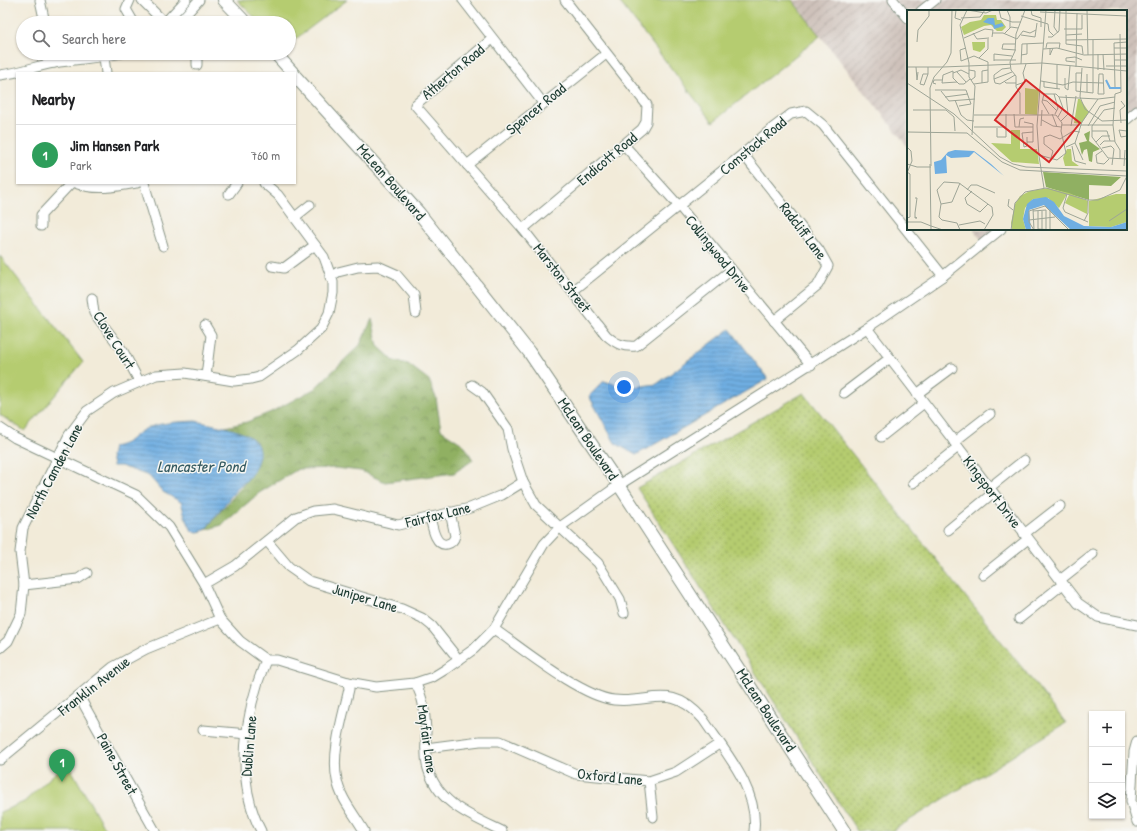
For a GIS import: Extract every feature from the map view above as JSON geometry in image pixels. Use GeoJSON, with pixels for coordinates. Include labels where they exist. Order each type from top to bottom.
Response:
{"type":"FeatureCollection","features":[{"type":"Feature","properties":{"kind":"main road"},"geometry":{"type":"LineString","coordinates":[[224,0],[239,16]]}},
{"type":"Feature","properties":{"kind":"main road"},"geometry":{"type":"LineString","coordinates":[[281,60],[292,72]]}},
{"type":"Feature","properties":{"kind":"main road","name":"McLean Boulevard"},"geometry":{"type":"LineString","coordinates":[[296,77],[419,213],[524,346],[619,485],[844,831]]}},
{"type":"Feature","properties":{"kind":"street"},"geometry":{"type":"LineString","coordinates":[[40,0],[43,16]]}},
{"type":"Feature","properties":{"kind":"street"},"geometry":{"type":"LineString","coordinates":[[130,0],[126,9],[130,16]]}},
{"type":"Feature","properties":{"kind":"street"},"geometry":{"type":"LineString","coordinates":[[142,0],[158,16]]}},
{"type":"Feature","properties":{"kind":"street"},"geometry":{"type":"LineString","coordinates":[[171,16],[186,0]]}},
{"type":"Feature","properties":{"kind":"street"},"geometry":{"type":"LineString","coordinates":[[184,16],[199,0]]}},
{"type":"Feature","properties":{"kind":"street"},"geometry":{"type":"LineString","coordinates":[[463,0],[543,103]]}},
{"type":"Feature","properties":{"kind":"street","name":"Endicott Road"},"geometry":{"type":"LineString","coordinates":[[523,229],[624,145],[642,129],[646,122],[647,105],[565,0]]}},
{"type":"Feature","properties":{"kind":"street"},"geometry":{"type":"LineString","coordinates":[[922,10],[935,0]]}},
{"type":"Feature","properties":{"kind":"street"},"geometry":{"type":"LineString","coordinates":[[896,3],[907,17]]}},
{"type":"Feature","properties":{"kind":"street","name":"Atherton Road"},"geometry":{"type":"LineString","coordinates":[[414,105],[492,39]]}},
{"type":"Feature","properties":{"kind":"street","name":"Spencer Road"},"geometry":{"type":"LineString","coordinates":[[467,165],[606,54]]}},
{"type":"Feature","properties":{"kind":"street"},"geometry":{"type":"LineString","coordinates":[[22,72],[54,63],[79,60]]}},
{"type":"Feature","properties":{"kind":"street"},"geometry":{"type":"LineString","coordinates":[[104,60],[106,72]]}},
{"type":"Feature","properties":{"kind":"street"},"geometry":{"type":"LineString","coordinates":[[197,60],[197,65]]}},
{"type":"Feature","properties":{"kind":"street"},"geometry":{"type":"LineString","coordinates":[[0,75],[16,73]]}},
{"type":"Feature","properties":{"kind":"street","name":"Marston Street"},"geometry":{"type":"LineString","coordinates":[[414,105],[523,229],[606,335],[614,342],[626,347],[636,346],[731,270]]}},
{"type":"Feature","properties":{"kind":"street","name":"Comstock Road"},"geometry":{"type":"LineString","coordinates":[[573,291],[791,114],[806,111],[823,125],[943,276]]}},
{"type":"Feature","properties":{"kind":"street"},"geometry":{"type":"LineString","coordinates":[[1127,119],[1137,111]]}},
{"type":"Feature","properties":{"kind":"street","name":"Collingwood Drive"},"geometry":{"type":"LineString","coordinates":[[624,145],[679,206],[811,365]]}},
{"type":"Feature","properties":{"kind":"street","name":"Radcliff Lane"},"geometry":{"type":"LineString","coordinates":[[743,154],[820,250],[828,266],[818,285],[774,322]]}},
{"type":"Feature","properties":{"kind":"street"},"geometry":{"type":"LineString","coordinates":[[41,226],[41,215],[70,184]]}},
{"type":"Feature","properties":{"kind":"street"},"geometry":{"type":"LineString","coordinates":[[78,184],[86,187],[105,188],[131,184]]}},
{"type":"Feature","properties":{"kind":"street"},"geometry":{"type":"LineString","coordinates":[[144,184],[163,246]]}},
{"type":"Feature","properties":{"kind":"street"},"geometry":{"type":"LineString","coordinates":[[229,194],[236,184]]}},
{"type":"Feature","properties":{"kind":"street","name":"North Camden Lane"},"geometry":{"type":"LineString","coordinates":[[0,648],[8,641],[21,614],[24,585],[20,552],[23,528],[69,435],[87,411],[114,392],[139,381],[165,373],[185,373],[234,380],[251,379],[266,373],[298,350],[314,336],[326,321],[333,293],[333,282],[324,257],[278,195],[265,184]]}},
{"type":"Feature","properties":{"kind":"street"},"geometry":{"type":"LineString","coordinates":[[295,217],[310,205]]}},
{"type":"Feature","properties":{"kind":"street"},"geometry":{"type":"LineString","coordinates":[[0,428],[15,438],[122,490],[136,495],[169,527],[204,584],[220,619],[240,641],[266,660],[277,660],[348,682],[376,687],[416,683],[433,677],[459,660],[494,629],[544,544],[560,527],[619,485],[811,365],[867,328],[943,276],[1000,230]]}},
{"type":"Feature","properties":{"kind":"street"},"geometry":{"type":"LineString","coordinates":[[272,266],[284,268],[315,245]]}},
{"type":"Feature","properties":{"kind":"street"},"geometry":{"type":"LineString","coordinates":[[330,277],[338,272],[358,267],[378,266],[396,274],[414,295],[416,313]]}},
{"type":"Feature","properties":{"kind":"street","name":"Clove Court"},"geometry":{"type":"LineString","coordinates":[[92,298],[94,313],[123,351],[139,381]]}},
{"type":"Feature","properties":{"kind":"street"},"geometry":{"type":"LineString","coordinates":[[206,325],[211,335],[206,376]]}},
{"type":"Feature","properties":{"kind":"street","name":"Kingsport Drive"},"geometry":{"type":"LineString","coordinates":[[867,328],[1078,604],[1098,617],[1137,625]]}},
{"type":"Feature","properties":{"kind":"street"},"geometry":{"type":"LineString","coordinates":[[844,393],[890,358]]}},
{"type":"Feature","properties":{"kind":"street"},"geometry":{"type":"LineString","coordinates":[[917,394],[952,368]]}},
{"type":"Feature","properties":{"kind":"street"},"geometry":{"type":"LineString","coordinates":[[472,385],[482,392],[508,429],[512,449],[523,482],[536,505],[598,564],[620,599],[624,613]]}},
{"type":"Feature","properties":{"kind":"street"},"geometry":{"type":"LineString","coordinates":[[881,437],[924,402]]}},
{"type":"Feature","properties":{"kind":"street"},"geometry":{"type":"LineString","coordinates":[[913,483],[990,414]]}},
{"type":"Feature","properties":{"kind":"street"},"geometry":{"type":"LineString","coordinates":[[948,530],[1024,460]]}},
{"type":"Feature","properties":{"kind":"street","name":"Fairfax Lane"},"geometry":{"type":"LineString","coordinates":[[204,584],[235,566],[296,517],[313,511],[333,509],[398,525],[470,508],[496,497],[523,482]]}},
{"type":"Feature","properties":{"kind":"street"},"geometry":{"type":"LineString","coordinates":[[983,575],[1060,506]]}},
{"type":"Feature","properties":{"kind":"street"},"geometry":{"type":"LineString","coordinates":[[430,517],[438,541],[442,544],[448,544],[454,540],[455,536],[450,512]]}},
{"type":"Feature","properties":{"kind":"street","name":"Juniper Lane"},"geometry":{"type":"LineString","coordinates":[[267,541],[289,568],[309,581],[402,609],[422,618],[432,626],[459,660]]}},
{"type":"Feature","properties":{"kind":"street"},"geometry":{"type":"LineString","coordinates":[[1019,619],[1093,554]]}},
{"type":"Feature","properties":{"kind":"street"},"geometry":{"type":"LineString","coordinates":[[24,585],[78,579],[87,573]]}},
{"type":"Feature","properties":{"kind":"street","name":"Franklin Avenue"},"geometry":{"type":"LineString","coordinates":[[0,760],[113,667],[138,653],[220,619]]}},
{"type":"Feature","properties":{"kind":"street"},"geometry":{"type":"LineString","coordinates":[[494,629],[575,686],[600,696],[613,700],[660,696],[686,703],[703,719],[749,791],[754,814],[754,831]]}},
{"type":"Feature","properties":{"kind":"street","name":"Dublin Lane"},"geometry":{"type":"LineString","coordinates":[[261,831],[247,794],[244,766],[254,693],[266,660]]}},
{"type":"Feature","properties":{"kind":"street"},"geometry":{"type":"LineString","coordinates":[[348,682],[334,761],[337,781],[342,794],[364,831]]}},
{"type":"Feature","properties":{"kind":"street","name":"Mayfair Lane"},"geometry":{"type":"LineString","coordinates":[[416,683],[423,704],[426,748],[430,773],[442,795],[460,810],[502,831]]}},
{"type":"Feature","properties":{"kind":"street","name":"Paine Street"},"geometry":{"type":"LineString","coordinates":[[79,696],[155,831]]}},
{"type":"Feature","properties":{"kind":"street"},"geometry":{"type":"LineString","coordinates":[[203,730],[248,734]]}},
{"type":"Feature","properties":{"kind":"street","name":"Oxford Lane"},"geometry":{"type":"LineString","coordinates":[[426,748],[480,741],[500,741],[576,774],[649,781],[676,772],[720,744]]}},
{"type":"Feature","properties":{"kind":"street"},"geometry":{"type":"LineString","coordinates":[[1137,741],[1134,752],[1131,801],[1137,822]]}},
{"type":"Feature","properties":{"kind":"street"},"geometry":{"type":"LineString","coordinates":[[649,781],[653,817]]}},
{"type":"Feature","properties":{"kind":"shaded area"},"geometry":{"type":"Polygon","coordinates":[[[792,0],[1137,0],[1137,109],[1127,117],[1127,10],[907,10],[907,146],[792,0]]]}},
{"type":"Feature","properties":{"kind":"shaded area"},"geometry":{"type":"Polygon","coordinates":[[[974,230],[996,230],[983,242],[974,230]]]}},
{"type":"Feature","properties":{"kind":"green space"},"geometry":{"type":"Polygon","coordinates":[[[237,0],[347,0],[296,39],[296,16],[253,16],[237,0]]]}},
{"type":"Feature","properties":{"kind":"green space"},"geometry":{"type":"Polygon","coordinates":[[[618,0],[792,0],[820,36],[713,122],[618,0]]]}},
{"type":"Feature","properties":{"kind":"green space"},"geometry":{"type":"Polygon","coordinates":[[[0,256],[83,362],[25,431],[0,415],[0,256]]]}},
{"type":"Feature","properties":{"kind":"green space"},"geometry":{"type":"Polygon","coordinates":[[[372,319],[378,346],[394,361],[408,364],[429,380],[436,398],[441,430],[464,445],[473,460],[454,473],[385,482],[361,471],[336,468],[298,469],[259,493],[222,525],[205,530],[244,484],[257,442],[245,434],[225,427],[247,422],[271,412],[314,389],[360,345],[372,319]]]}},
{"type":"Feature","properties":{"kind":"green space"},"geometry":{"type":"Polygon","coordinates":[[[804,393],[1066,723],[892,831],[857,831],[637,488],[804,393]]]}},
{"type":"Feature","properties":{"kind":"green space"},"geometry":{"type":"Polygon","coordinates":[[[67,762],[106,831],[0,831],[0,812],[24,802],[67,762]]]}},
{"type":"Feature","properties":{"kind":"water"},"geometry":{"type":"Polygon","coordinates":[[[730,329],[768,379],[636,455],[615,443],[589,396],[604,381],[626,388],[657,384],[730,329]]]}},
{"type":"Feature","properties":{"kind":"water","name":"Lancaster Pond"},"geometry":{"type":"Polygon","coordinates":[[[196,421],[241,432],[250,437],[257,444],[259,453],[256,465],[249,477],[239,486],[205,530],[199,532],[192,531],[185,516],[181,502],[163,492],[149,476],[121,466],[113,466],[111,456],[113,447],[127,442],[149,427],[169,423],[196,421]]]}},
{"type":"Feature","properties":{"kind":"place","name":"Jim Hansen Park"},"geometry":{"type":"Point","coordinates":[62,782]}}]}
